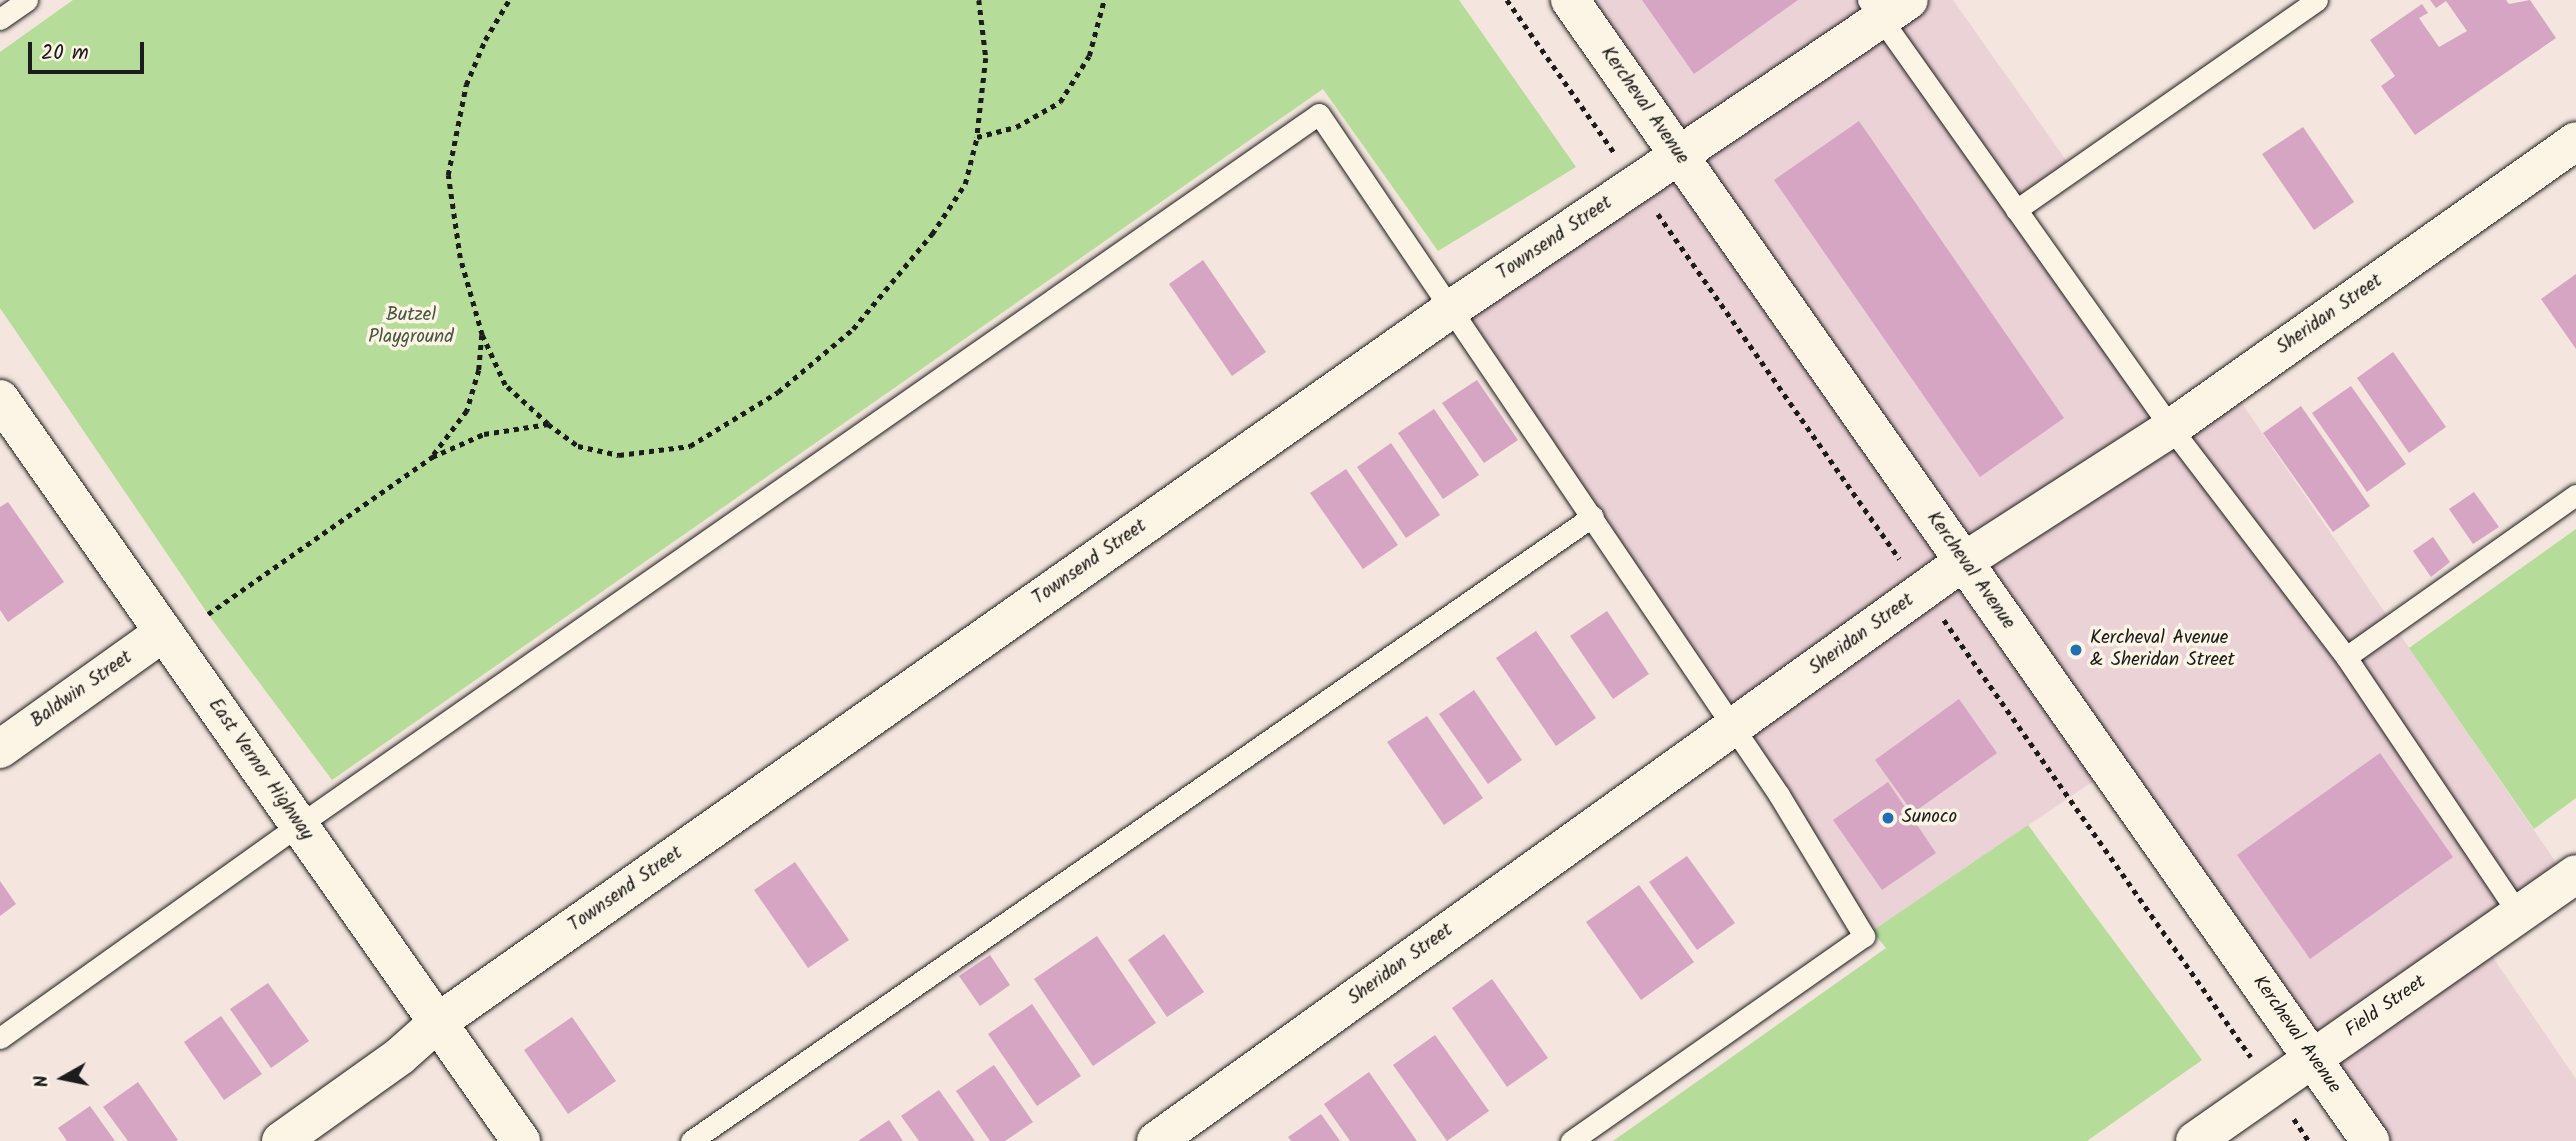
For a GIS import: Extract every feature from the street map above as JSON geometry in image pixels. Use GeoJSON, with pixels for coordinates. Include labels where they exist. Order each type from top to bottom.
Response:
{"type":"FeatureCollection","features":[{"type":"Feature","properties":{"kind":"street","name":"Kercheval Avenue"},"geometry":{"type":"LineString","coordinates":[[1570,0],[2370,1141]]}},
{"type":"Feature","properties":{"kind":"street","name":"Townsend Street"},"geometry":{"type":"LineString","coordinates":[[281,1141],[400,1056],[437,1023],[1451,309],[1678,155],[1886,7]]}},
{"type":"Feature","properties":{"kind":"street","name":"Sheridan Street"},"geometry":{"type":"LineString","coordinates":[[1156,1141],[1964,562],[2171,428],[2576,142]]}},
{"type":"Feature","properties":{"kind":"street","name":"East Vernor Highway"},"geometry":{"type":"LineString","coordinates":[[0,399],[521,1141]]}},
{"type":"Feature","properties":{"kind":"street","name":"Baldwin Street"},"geometry":{"type":"LineString","coordinates":[[0,749],[164,632]]}},
{"type":"Feature","properties":{"kind":"street","name":"Field Street"},"geometry":{"type":"LineString","coordinates":[[2195,1141],[2576,874]]}},
{"type":"Feature","properties":{"kind":"lane"},"geometry":{"type":"LineString","coordinates":[[0,19],[27,0]]}},
{"type":"Feature","properties":{"kind":"lane"},"geometry":{"type":"LineString","coordinates":[[2016,210],[2317,0]]}},
{"type":"Feature","properties":{"kind":"lane"},"geometry":{"type":"LineString","coordinates":[[1886,7],[2016,210],[2171,428],[2346,657],[2519,914]]}},
{"type":"Feature","properties":{"kind":"lane"},"geometry":{"type":"LineString","coordinates":[[0,1038],[299,825],[1319,114],[1593,516],[1864,936],[1571,1141]]}},
{"type":"Feature","properties":{"kind":"lane"},"geometry":{"type":"LineString","coordinates":[[2346,657],[2576,495]]}},
{"type":"Feature","properties":{"kind":"lane"},"geometry":{"type":"LineString","coordinates":[[691,1141],[1593,516]]}},
{"type":"Feature","properties":{"kind":"path"},"geometry":{"type":"LineString","coordinates":[[509,0],[485,40],[466,85],[448,175],[460,258],[482,335],[505,385],[548,424],[578,446],[619,456],[690,446],[778,392],[853,329],[932,234],[965,184],[977,137],[986,58],[979,0]]}},
{"type":"Feature","properties":{"kind":"path"},"geometry":{"type":"LineString","coordinates":[[977,137],[1016,127],[1060,102],[1089,56],[1104,0]]}},
{"type":"Feature","properties":{"kind":"path"},"geometry":{"type":"LineString","coordinates":[[432,457],[467,411],[479,370],[482,335]]}},
{"type":"Feature","properties":{"kind":"path"},"geometry":{"type":"LineString","coordinates":[[208,614],[432,457],[484,434],[548,424]]}},
{"type":"Feature","properties":{"kind":"shaded area"},"geometry":{"type":"Polygon","coordinates":[[[1570,0],[1953,0],[2073,170],[2017,209],[2170,428],[2230,386],[2568,880],[2481,940],[2576,1079],[2576,1141],[2370,1141],[2110,770],[1872,931],[1451,309],[1678,155],[1570,0]]]}},
{"type":"Feature","properties":{"kind":"green space","name":"Butzel Playground"},"geometry":{"type":"Polygon","coordinates":[[[73,0],[1459,0],[1576,167],[1438,251],[1323,89],[332,780],[208,614],[0,308],[0,52],[73,0]]]}},
{"type":"Feature","properties":{"kind":"green space"},"geometry":{"type":"Polygon","coordinates":[[[2576,529],[2576,798],[2534,829],[2409,648],[2576,529]]]}},
{"type":"Feature","properties":{"kind":"green space"},"geometry":{"type":"Polygon","coordinates":[[[2028,825],[2202,1060],[2087,1141],[1613,1141],[1886,948],[1872,931],[2028,825]]]}},
{"type":"Feature","properties":{"kind":"building"},"geometry":{"type":"Polygon","coordinates":[[[1642,0],[1798,0],[1694,74],[1642,0]]]}},
{"type":"Feature","properties":{"kind":"building"},"geometry":{"type":"Polygon","coordinates":[[[2430,0],[2506,0],[2509,4],[2530,0],[2556,38],[2415,135],[2381,86],[2395,76],[2370,40],[2422,4],[2428,13],[2419,18],[2439,47],[2467,31],[2446,1],[2436,8],[2430,0]]]}},
{"type":"Feature","properties":{"kind":"building"},"geometry":{"type":"Polygon","coordinates":[[[1859,121],[2064,418],[1980,477],[1774,180],[1859,121]]]}},
{"type":"Feature","properties":{"kind":"building"},"geometry":{"type":"Polygon","coordinates":[[[2303,127],[2354,202],[2314,230],[2262,154],[2303,127]]]}},
{"type":"Feature","properties":{"kind":"building"},"geometry":{"type":"Polygon","coordinates":[[[1203,260],[1266,352],[1232,376],[1169,284],[1203,260]]]}},
{"type":"Feature","properties":{"kind":"building"},"geometry":{"type":"Polygon","coordinates":[[[2576,274],[2576,349],[2541,299],[2576,274]]]}},
{"type":"Feature","properties":{"kind":"building"},"geometry":{"type":"Polygon","coordinates":[[[2393,352],[2446,427],[2409,453],[2357,378],[2393,352]]]}},
{"type":"Feature","properties":{"kind":"building"},"geometry":{"type":"Polygon","coordinates":[[[1477,380],[1518,440],[1484,463],[1442,403],[1477,380]]]}},
{"type":"Feature","properties":{"kind":"building"},"geometry":{"type":"Polygon","coordinates":[[[2351,386],[2406,464],[2367,492],[2312,413],[2351,386]]]}},
{"type":"Feature","properties":{"kind":"building"},"geometry":{"type":"Polygon","coordinates":[[[2301,406],[2370,506],[2333,532],[2263,433],[2301,406]]]}},
{"type":"Feature","properties":{"kind":"building"},"geometry":{"type":"Polygon","coordinates":[[[1434,409],[1479,475],[1443,499],[1398,433],[1434,409]]]}},
{"type":"Feature","properties":{"kind":"building"},"geometry":{"type":"Polygon","coordinates":[[[1391,443],[1440,515],[1406,538],[1357,467],[1391,443]]]}},
{"type":"Feature","properties":{"kind":"building"},"geometry":{"type":"Polygon","coordinates":[[[1346,469],[1398,545],[1363,569],[1310,493],[1346,469]]]}},
{"type":"Feature","properties":{"kind":"building"},"geometry":{"type":"Polygon","coordinates":[[[2474,492],[2499,527],[2473,544],[2449,509],[2474,492]]]}},
{"type":"Feature","properties":{"kind":"building"},"geometry":{"type":"Polygon","coordinates":[[[8,502],[64,582],[8,622],[0,610],[0,507],[8,502]]]}},
{"type":"Feature","properties":{"kind":"building"},"geometry":{"type":"Polygon","coordinates":[[[2433,537],[2450,562],[2431,577],[2413,551],[2433,537]]]}},
{"type":"Feature","properties":{"kind":"building"},"geometry":{"type":"Polygon","coordinates":[[[1607,611],[1649,674],[1613,699],[1570,636],[1607,611]]]}},
{"type":"Feature","properties":{"kind":"building"},"geometry":{"type":"Polygon","coordinates":[[[1536,631],[1596,718],[1556,746],[1496,658],[1536,631]]]}},
{"type":"Feature","properties":{"kind":"building"},"geometry":{"type":"Polygon","coordinates":[[[1474,690],[1522,760],[1488,784],[1439,714],[1474,690]]]}},
{"type":"Feature","properties":{"kind":"building"},"geometry":{"type":"Polygon","coordinates":[[[1959,699],[1997,753],[1913,813],[1875,760],[1959,699]]]}},
{"type":"Feature","properties":{"kind":"building"},"geometry":{"type":"Polygon","coordinates":[[[1427,716],[1483,798],[1444,825],[1387,742],[1427,716]]]}},
{"type":"Feature","properties":{"kind":"building"},"geometry":{"type":"Polygon","coordinates":[[[2380,753],[2453,857],[2310,959],[2237,855],[2380,753]]]}},
{"type":"Feature","properties":{"kind":"building"},"geometry":{"type":"Polygon","coordinates":[[[1888,782],[1936,853],[1882,890],[1833,820],[1888,782]]]}},
{"type":"Feature","properties":{"kind":"building"},"geometry":{"type":"Polygon","coordinates":[[[1687,856],[1735,923],[1697,950],[1649,882],[1687,856]]]}},
{"type":"Feature","properties":{"kind":"building"},"geometry":{"type":"Polygon","coordinates":[[[795,862],[849,940],[808,968],[754,890],[795,862]]]}},
{"type":"Feature","properties":{"kind":"building"},"geometry":{"type":"Polygon","coordinates":[[[0,881],[16,904],[0,916],[0,881]]]}},
{"type":"Feature","properties":{"kind":"building"},"geometry":{"type":"Polygon","coordinates":[[[1639,885],[1694,962],[1641,1000],[1586,922],[1639,885]]]}},
{"type":"Feature","properties":{"kind":"building"},"geometry":{"type":"Polygon","coordinates":[[[1164,934],[1204,992],[1167,1017],[1128,960],[1164,934]]]}},
{"type":"Feature","properties":{"kind":"building"},"geometry":{"type":"Polygon","coordinates":[[[1097,936],[1156,1023],[1093,1066],[1034,979],[1097,936]]]}},
{"type":"Feature","properties":{"kind":"building"},"geometry":{"type":"Polygon","coordinates":[[[990,955],[1010,985],[980,1006],[959,976],[990,955]]]}},
{"type":"Feature","properties":{"kind":"building"},"geometry":{"type":"Polygon","coordinates":[[[1492,979],[1548,1058],[1507,1087],[1452,1008],[1492,979]]]}},
{"type":"Feature","properties":{"kind":"building"},"geometry":{"type":"Polygon","coordinates":[[[268,983],[309,1041],[271,1068],[230,1009],[268,983]]]}},
{"type":"Feature","properties":{"kind":"building"},"geometry":{"type":"Polygon","coordinates":[[[1032,1004],[1081,1076],[1037,1106],[988,1034],[1032,1004]]]}},
{"type":"Feature","properties":{"kind":"building"},"geometry":{"type":"Polygon","coordinates":[[[221,1016],[262,1074],[224,1100],[184,1042],[221,1016]]]}},
{"type":"Feature","properties":{"kind":"building"},"geometry":{"type":"Polygon","coordinates":[[[572,1017],[616,1081],[568,1114],[524,1050],[572,1017]]]}},
{"type":"Feature","properties":{"kind":"building"},"geometry":{"type":"Polygon","coordinates":[[[1435,1035],[1489,1111],[1447,1141],[1393,1065],[1435,1035]]]}},
{"type":"Feature","properties":{"kind":"building"},"geometry":{"type":"Polygon","coordinates":[[[994,1065],[1033,1122],[1005,1141],[990,1141],[956,1091],[994,1065]]]}},
{"type":"Feature","properties":{"kind":"building"},"geometry":{"type":"Polygon","coordinates":[[[1369,1072],[1417,1141],[1350,1141],[1324,1104],[1369,1072]]]}},
{"type":"Feature","properties":{"kind":"building"},"geometry":{"type":"Polygon","coordinates":[[[138,1082],[178,1140],[128,1141],[103,1107],[138,1082]]]}},
{"type":"Feature","properties":{"kind":"building"},"geometry":{"type":"Polygon","coordinates":[[[939,1090],[975,1141],[919,1141],[901,1116],[939,1090]]]}},
{"type":"Feature","properties":{"kind":"building"},"geometry":{"type":"Polygon","coordinates":[[[90,1106],[115,1141],[67,1141],[58,1128],[90,1106]]]}},
{"type":"Feature","properties":{"kind":"building"},"geometry":{"type":"Polygon","coordinates":[[[1321,1114],[1340,1141],[1291,1141],[1288,1137],[1321,1114]]]}},
{"type":"Feature","properties":{"kind":"building"},"geometry":{"type":"Polygon","coordinates":[[[889,1120],[903,1141],[858,1141],[889,1120]]]}},
{"type":"Feature","properties":{"kind":"place","name":"Kercheval Avenue & Sheridan Street"},"geometry":{"type":"Point","coordinates":[2076,650]}},
{"type":"Feature","properties":{"kind":"place","name":"Sunoco"},"geometry":{"type":"Point","coordinates":[1888,818]}}]}
